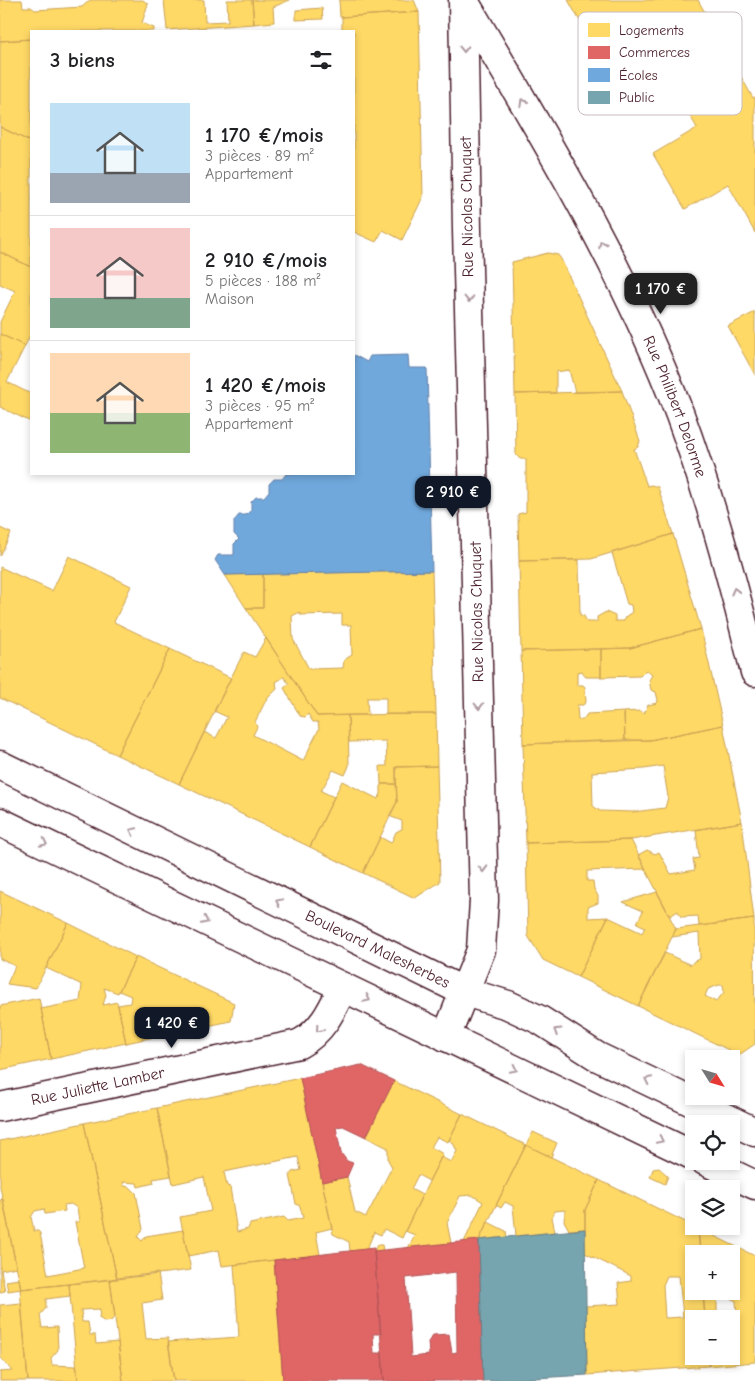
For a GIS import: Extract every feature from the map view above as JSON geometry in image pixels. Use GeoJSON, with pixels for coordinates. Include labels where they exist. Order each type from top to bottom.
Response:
{"type":"FeatureCollection","features":[{"type":"Feature","properties":{"kind":"street","name":"Rue Philibert Delorme"},"geometry":{"type":"LineString","coordinates":[[464,0],[581,202],[636,312],[680,415],[707,496],[729,566],[755,672]]}},
{"type":"Feature","properties":{"kind":"street","name":"Rue Nicolas Chuquet"},"geometry":{"type":"LineString","coordinates":[[446,1037],[481,950],[484,900],[467,230],[464,0]]}},
{"type":"Feature","properties":{"kind":"street","name":"Boulevard Malesherbes"},"geometry":{"type":"LineString","coordinates":[[0,765],[465,992],[508,1005],[540,1020],[598,1057],[755,1132]]}},
{"type":"Feature","properties":{"kind":"street"},"geometry":{"type":"LineString","coordinates":[[0,822],[685,1152]]}},
{"type":"Feature","properties":{"kind":"street","name":"Rue Juliette Lamber"},"geometry":{"type":"LineString","coordinates":[[0,1107],[299,1044],[310,1038],[324,1023],[343,987]]}},
{"type":"Feature","properties":{"kind":"street"},"geometry":{"type":"LineString","coordinates":[[723,1170],[755,1186]]}},
{"type":"Feature","properties":{"kind":"building: Logements"},"geometry":{"type":"Polygon","coordinates":[[[0,0],[22,0],[23,7],[31,7],[35,10],[82,7],[90,0],[143,0],[148,4],[142,23],[154,28],[154,30],[30,30],[30,39],[0,41],[0,0]]]}},
{"type":"Feature","properties":{"kind":"building: Logements"},"geometry":{"type":"Polygon","coordinates":[[[164,0],[204,0],[205,22],[228,21],[227,0],[252,0],[254,24],[167,30],[164,0]]]}},
{"type":"Feature","properties":{"kind":"building: Logements"},"geometry":{"type":"Polygon","coordinates":[[[252,0],[290,0],[273,7],[274,22],[254,24],[252,0]]]}},
{"type":"Feature","properties":{"kind":"building: Logements"},"geometry":{"type":"Polygon","coordinates":[[[339,0],[414,0],[419,12],[340,17],[339,0]]]}},
{"type":"Feature","properties":{"kind":"building: Logements"},"geometry":{"type":"Polygon","coordinates":[[[568,0],[698,0],[705,12],[578,12],[578,18],[568,0]]]}},
{"type":"Feature","properties":{"kind":"building: Logements"},"geometry":{"type":"Polygon","coordinates":[[[322,8],[323,19],[296,20],[296,10],[322,8]]]}},
{"type":"Feature","properties":{"kind":"building: Logements"},"geometry":{"type":"Polygon","coordinates":[[[419,12],[423,197],[402,240],[383,230],[376,242],[355,232],[355,30],[342,30],[342,17],[419,12]]]}},
{"type":"Feature","properties":{"kind":"building: Logements"},"geometry":{"type":"Polygon","coordinates":[[[30,39],[30,142],[0,127],[0,41],[30,39]]]}},
{"type":"Feature","properties":{"kind":"building: Logements"},"geometry":{"type":"Polygon","coordinates":[[[742,78],[753,98],[755,97],[755,233],[728,184],[685,209],[653,154],[697,128],[690,115],[742,115],[742,78]]]}},
{"type":"Feature","properties":{"kind":"building: Logements"},"geometry":{"type":"Polygon","coordinates":[[[0,127],[30,142],[30,267],[0,252],[0,127]]]}},
{"type":"Feature","properties":{"kind":"building: Logements"},"geometry":{"type":"Polygon","coordinates":[[[0,252],[30,267],[30,335],[25,346],[0,334],[0,322],[15,291],[0,284],[0,252]]]}},
{"type":"Feature","properties":{"kind":"building: Logements"},"geometry":{"type":"Polygon","coordinates":[[[548,253],[558,255],[561,259],[622,391],[575,392],[569,370],[556,372],[556,393],[515,394],[512,262],[548,253]]]}},
{"type":"Feature","properties":{"kind":"building: Logements"},"geometry":{"type":"Polygon","coordinates":[[[755,312],[755,375],[728,326],[755,312]]]}},
{"type":"Feature","properties":{"kind":"building: Logements"},"geometry":{"type":"Polygon","coordinates":[[[0,334],[25,346],[7,382],[30,394],[30,422],[0,407],[0,334]]]}},
{"type":"Feature","properties":{"kind":"building: Logements"},"geometry":{"type":"Polygon","coordinates":[[[622,391],[640,441],[638,447],[634,449],[647,486],[658,487],[673,534],[591,559],[519,561],[518,514],[526,512],[526,459],[520,459],[516,455],[515,394],[622,391]]]}},
{"type":"Feature","properties":{"kind":"building: Logements"},"geometry":{"type":"Polygon","coordinates":[[[0,528],[11,533],[0,556],[0,528]]]}},
{"type":"Feature","properties":{"kind":"building: Logements"},"geometry":{"type":"Polygon","coordinates":[[[673,534],[701,629],[630,648],[521,651],[519,561],[579,560],[580,615],[584,616],[587,622],[597,622],[597,617],[606,612],[615,616],[615,621],[624,621],[625,617],[632,612],[631,605],[627,604],[612,553],[673,534]]]}},
{"type":"Feature","properties":{"kind":"building: Logements"},"geometry":{"type":"Polygon","coordinates":[[[69,556],[131,586],[114,622],[170,649],[117,755],[0,698],[0,567],[52,591],[69,556]]]}},
{"type":"Feature","properties":{"kind":"building: Logements"},"geometry":{"type":"Polygon","coordinates":[[[432,571],[436,714],[386,714],[386,698],[367,698],[368,715],[317,716],[246,608],[263,608],[263,574],[432,571]],[[300,612],[292,616],[293,639],[309,669],[343,668],[344,660],[352,655],[351,625],[342,625],[342,614],[300,615],[300,612]]]}},
{"type":"Feature","properties":{"kind":"building: Logements"},"geometry":{"type":"Polygon","coordinates":[[[263,574],[263,608],[246,608],[225,575],[263,574]]]}},
{"type":"Feature","properties":{"kind":"building: Logements"},"geometry":{"type":"Polygon","coordinates":[[[701,629],[723,725],[650,740],[625,740],[624,712],[640,711],[644,714],[648,705],[657,703],[656,692],[651,690],[649,680],[652,675],[646,670],[640,676],[601,677],[601,649],[630,648],[701,629]]]}},
{"type":"Feature","properties":{"kind":"building: Logements"},"geometry":{"type":"Polygon","coordinates":[[[266,638],[317,716],[348,715],[349,766],[345,775],[333,770],[321,791],[334,797],[310,847],[179,784],[204,732],[216,738],[227,717],[214,711],[244,652],[255,657],[266,638]],[[284,677],[276,682],[277,689],[266,700],[255,722],[257,727],[253,735],[303,761],[319,729],[318,722],[313,722],[308,714],[305,717],[300,716],[284,688],[289,684],[284,677]]]}},
{"type":"Feature","properties":{"kind":"building: Logements"},"geometry":{"type":"Polygon","coordinates":[[[170,649],[231,678],[179,784],[117,755],[170,649]]]}},
{"type":"Feature","properties":{"kind":"building: Logements"},"geometry":{"type":"Polygon","coordinates":[[[601,649],[601,677],[586,677],[582,671],[577,672],[577,685],[585,687],[586,702],[583,705],[577,705],[578,720],[583,720],[587,714],[624,712],[625,740],[523,744],[521,651],[601,649]]]}},
{"type":"Feature","properties":{"kind":"building: Logements"},"geometry":{"type":"Polygon","coordinates":[[[436,714],[437,766],[396,767],[396,784],[381,784],[380,766],[387,766],[386,741],[349,742],[348,715],[436,714]]]}},
{"type":"Feature","properties":{"kind":"building: Logements"},"geometry":{"type":"Polygon","coordinates":[[[723,725],[742,822],[631,840],[526,843],[523,744],[650,740],[723,725]],[[663,766],[592,772],[593,806],[600,811],[633,812],[665,808],[668,797],[663,766]]]}},
{"type":"Feature","properties":{"kind":"building: Logements"},"geometry":{"type":"Polygon","coordinates":[[[437,766],[440,882],[415,898],[363,873],[380,837],[391,843],[396,832],[402,829],[402,821],[389,816],[397,802],[396,767],[437,766]]]}},
{"type":"Feature","properties":{"kind":"building: Logements"},"geometry":{"type":"Polygon","coordinates":[[[342,781],[378,799],[381,794],[381,784],[396,784],[397,802],[363,873],[310,847],[342,781]]]}},
{"type":"Feature","properties":{"kind":"building: Logements"},"geometry":{"type":"Polygon","coordinates":[[[742,822],[754,919],[699,926],[698,916],[681,917],[678,911],[670,916],[638,855],[647,850],[655,854],[659,852],[671,874],[695,870],[693,859],[699,858],[696,830],[742,822]]]}},
{"type":"Feature","properties":{"kind":"building: Logements"},"geometry":{"type":"Polygon","coordinates":[[[631,840],[646,869],[587,871],[587,881],[593,881],[594,889],[598,896],[598,903],[588,907],[588,918],[608,917],[578,977],[543,960],[528,936],[526,843],[631,840]]]}},
{"type":"Feature","properties":{"kind":"building: Logements"},"geometry":{"type":"Polygon","coordinates":[[[0,891],[68,923],[36,988],[7,984],[15,966],[0,959],[0,891]]]}},
{"type":"Feature","properties":{"kind":"building: Logements"},"geometry":{"type":"Polygon","coordinates":[[[657,892],[676,929],[638,1006],[578,977],[608,917],[642,933],[645,927],[637,923],[643,911],[623,902],[657,892]]]}},
{"type":"Feature","properties":{"kind":"building: Logements"},"geometry":{"type":"Polygon","coordinates":[[[754,919],[755,1044],[740,1054],[740,1050],[729,1050],[638,1006],[665,953],[691,965],[694,961],[700,959],[699,933],[672,937],[676,929],[754,919]],[[719,985],[708,989],[705,996],[716,1002],[724,992],[723,985],[719,985]]]}},
{"type":"Feature","properties":{"kind":"building: Logements"},"geometry":{"type":"Polygon","coordinates":[[[68,923],[136,957],[118,993],[104,988],[106,995],[103,1005],[117,1002],[126,1043],[51,1059],[41,1009],[80,1001],[82,985],[46,968],[68,923]]]}},
{"type":"Feature","properties":{"kind":"building: Logements"},"geometry":{"type":"Polygon","coordinates":[[[136,957],[234,1003],[231,1021],[126,1043],[118,1005],[130,1003],[131,996],[119,991],[136,957]]]}},
{"type":"Feature","properties":{"kind":"building: Logements"},"geometry":{"type":"Polygon","coordinates":[[[39,998],[51,1059],[0,1070],[0,1006],[39,998]]]}},
{"type":"Feature","properties":{"kind":"building: Logements"},"geometry":{"type":"Polygon","coordinates":[[[300,1078],[332,1228],[316,1232],[320,1255],[222,1266],[219,1250],[188,1256],[180,1217],[211,1211],[204,1177],[173,1184],[157,1108],[300,1078]],[[298,1157],[224,1172],[227,1186],[230,1187],[237,1232],[248,1229],[250,1224],[284,1217],[288,1221],[303,1218],[300,1206],[296,1204],[290,1175],[292,1172],[301,1170],[298,1157]]]}},
{"type":"Feature","properties":{"kind":"building: Logements"},"geometry":{"type":"Polygon","coordinates":[[[394,1081],[462,1114],[448,1142],[437,1137],[431,1147],[443,1154],[429,1181],[418,1175],[411,1189],[422,1195],[402,1238],[384,1229],[381,1235],[374,1232],[367,1249],[350,1251],[349,1242],[333,1234],[322,1182],[347,1177],[355,1212],[366,1217],[392,1167],[388,1160],[388,1148],[366,1137],[394,1081]]]}},
{"type":"Feature","properties":{"kind":"building: Logements"},"geometry":{"type":"Polygon","coordinates":[[[157,1108],[171,1176],[153,1179],[154,1183],[138,1187],[137,1183],[123,1182],[124,1186],[130,1187],[136,1193],[143,1229],[138,1237],[142,1241],[146,1236],[183,1230],[191,1270],[117,1279],[84,1123],[157,1108]]]}},
{"type":"Feature","properties":{"kind":"building: Logements"},"geometry":{"type":"Polygon","coordinates":[[[462,1114],[526,1145],[479,1240],[464,1242],[483,1202],[472,1195],[460,1196],[447,1223],[451,1243],[408,1248],[415,1235],[405,1231],[441,1157],[451,1162],[457,1151],[449,1140],[462,1114]]]}},
{"type":"Feature","properties":{"kind":"building: Logements"},"geometry":{"type":"Polygon","coordinates":[[[84,1123],[117,1279],[21,1289],[0,1187],[0,1141],[84,1123]],[[71,1204],[64,1205],[65,1211],[45,1214],[44,1209],[35,1211],[31,1217],[34,1231],[40,1233],[48,1275],[84,1268],[75,1222],[79,1222],[77,1208],[71,1204]]]}},
{"type":"Feature","properties":{"kind":"building: Logements"},"geometry":{"type":"Polygon","coordinates":[[[533,1132],[557,1143],[551,1157],[526,1145],[533,1132]]]}},
{"type":"Feature","properties":{"kind":"building: Logements"},"geometry":{"type":"Polygon","coordinates":[[[526,1145],[599,1180],[585,1210],[585,1229],[569,1230],[564,1221],[565,1210],[555,1211],[552,1217],[555,1232],[516,1236],[513,1206],[505,1202],[501,1208],[496,1205],[526,1145]]]}},
{"type":"Feature","properties":{"kind":"building: Logements"},"geometry":{"type":"Polygon","coordinates":[[[659,1168],[668,1176],[665,1184],[650,1177],[653,1169],[659,1168]]]}},
{"type":"Feature","properties":{"kind":"building: Logements"},"geometry":{"type":"Polygon","coordinates":[[[599,1180],[685,1222],[685,1235],[699,1235],[699,1245],[685,1245],[685,1300],[704,1300],[704,1310],[685,1310],[685,1365],[709,1366],[587,1375],[586,1306],[620,1304],[618,1283],[631,1281],[631,1276],[585,1253],[585,1210],[599,1180]],[[667,1276],[663,1285],[665,1318],[683,1317],[679,1276],[667,1276]]]}},
{"type":"Feature","properties":{"kind":"building: Logements"},"geometry":{"type":"Polygon","coordinates":[[[3,1199],[16,1267],[1,1270],[5,1291],[0,1292],[0,1200],[3,1199]]]}},
{"type":"Feature","properties":{"kind":"building: Logements"},"geometry":{"type":"Polygon","coordinates":[[[488,1222],[506,1231],[507,1237],[479,1240],[488,1222]]]}},
{"type":"Feature","properties":{"kind":"building: Logements"},"geometry":{"type":"Polygon","coordinates":[[[699,1235],[712,1235],[733,1245],[699,1245],[699,1235]]]}},
{"type":"Feature","properties":{"kind":"building: Logements"},"geometry":{"type":"Polygon","coordinates":[[[377,1245],[382,1245],[383,1250],[374,1251],[377,1245]]]}},
{"type":"Feature","properties":{"kind":"building: Logements"},"geometry":{"type":"Polygon","coordinates":[[[740,1249],[755,1256],[755,1362],[740,1363],[740,1310],[736,1310],[736,1301],[734,1300],[740,1300],[740,1249]]]}},
{"type":"Feature","properties":{"kind":"building: Logements"},"geometry":{"type":"Polygon","coordinates":[[[274,1260],[283,1381],[174,1381],[168,1342],[239,1337],[234,1265],[274,1260]]]}},
{"type":"Feature","properties":{"kind":"building: Logements"},"geometry":{"type":"Polygon","coordinates":[[[158,1273],[162,1300],[142,1303],[146,1339],[168,1338],[174,1381],[123,1381],[110,1279],[158,1273]]]}},
{"type":"Feature","properties":{"kind":"building: Logements"},"geometry":{"type":"Polygon","coordinates":[[[19,1279],[21,1289],[8,1291],[6,1281],[19,1279]]]}},
{"type":"Feature","properties":{"kind":"building: Logements"},"geometry":{"type":"Polygon","coordinates":[[[110,1279],[115,1316],[111,1321],[105,1322],[99,1318],[100,1309],[81,1310],[82,1322],[88,1322],[90,1335],[95,1335],[96,1344],[118,1342],[123,1381],[78,1381],[69,1284],[110,1279]]]}},
{"type":"Feature","properties":{"kind":"building: Logements"},"geometry":{"type":"Polygon","coordinates":[[[69,1284],[70,1296],[46,1299],[46,1308],[40,1315],[42,1328],[57,1327],[58,1350],[51,1358],[52,1365],[76,1366],[78,1381],[28,1381],[20,1289],[69,1284]]]}},
{"type":"Feature","properties":{"kind":"building: Logements"},"geometry":{"type":"Polygon","coordinates":[[[704,1300],[717,1300],[717,1310],[704,1310],[704,1300]]]}},
{"type":"Feature","properties":{"kind":"building: Logements"},"geometry":{"type":"Polygon","coordinates":[[[21,1303],[28,1381],[0,1381],[0,1372],[12,1371],[1,1358],[0,1305],[21,1303]]]}},
{"type":"Feature","properties":{"kind":"building: Commerces"},"geometry":{"type":"Polygon","coordinates":[[[361,1065],[394,1081],[366,1137],[343,1126],[336,1127],[341,1153],[347,1161],[353,1163],[347,1177],[322,1182],[300,1078],[361,1065]]]}},
{"type":"Feature","properties":{"kind":"building: Commerces"},"geometry":{"type":"Polygon","coordinates":[[[479,1240],[483,1381],[384,1381],[374,1251],[479,1240]],[[456,1272],[406,1278],[411,1357],[429,1355],[428,1342],[433,1335],[449,1334],[452,1353],[457,1352],[456,1272]]]}},
{"type":"Feature","properties":{"kind":"building: Commerces"},"geometry":{"type":"Polygon","coordinates":[[[374,1248],[381,1334],[373,1334],[374,1353],[382,1353],[384,1381],[283,1381],[274,1260],[374,1248]]]}},
{"type":"Feature","properties":{"kind":"building: Écoles"},"geometry":{"type":"Polygon","coordinates":[[[408,355],[409,368],[427,368],[432,571],[225,575],[215,560],[218,555],[234,555],[234,544],[239,539],[234,534],[234,521],[239,515],[246,515],[251,510],[251,502],[256,497],[264,497],[269,491],[269,484],[274,479],[282,479],[285,475],[355,475],[355,356],[367,362],[370,356],[408,355]]]}},
{"type":"Feature","properties":{"kind":"building: Public"},"geometry":{"type":"Polygon","coordinates":[[[585,1229],[587,1375],[483,1381],[479,1240],[585,1229]]]}}]}
